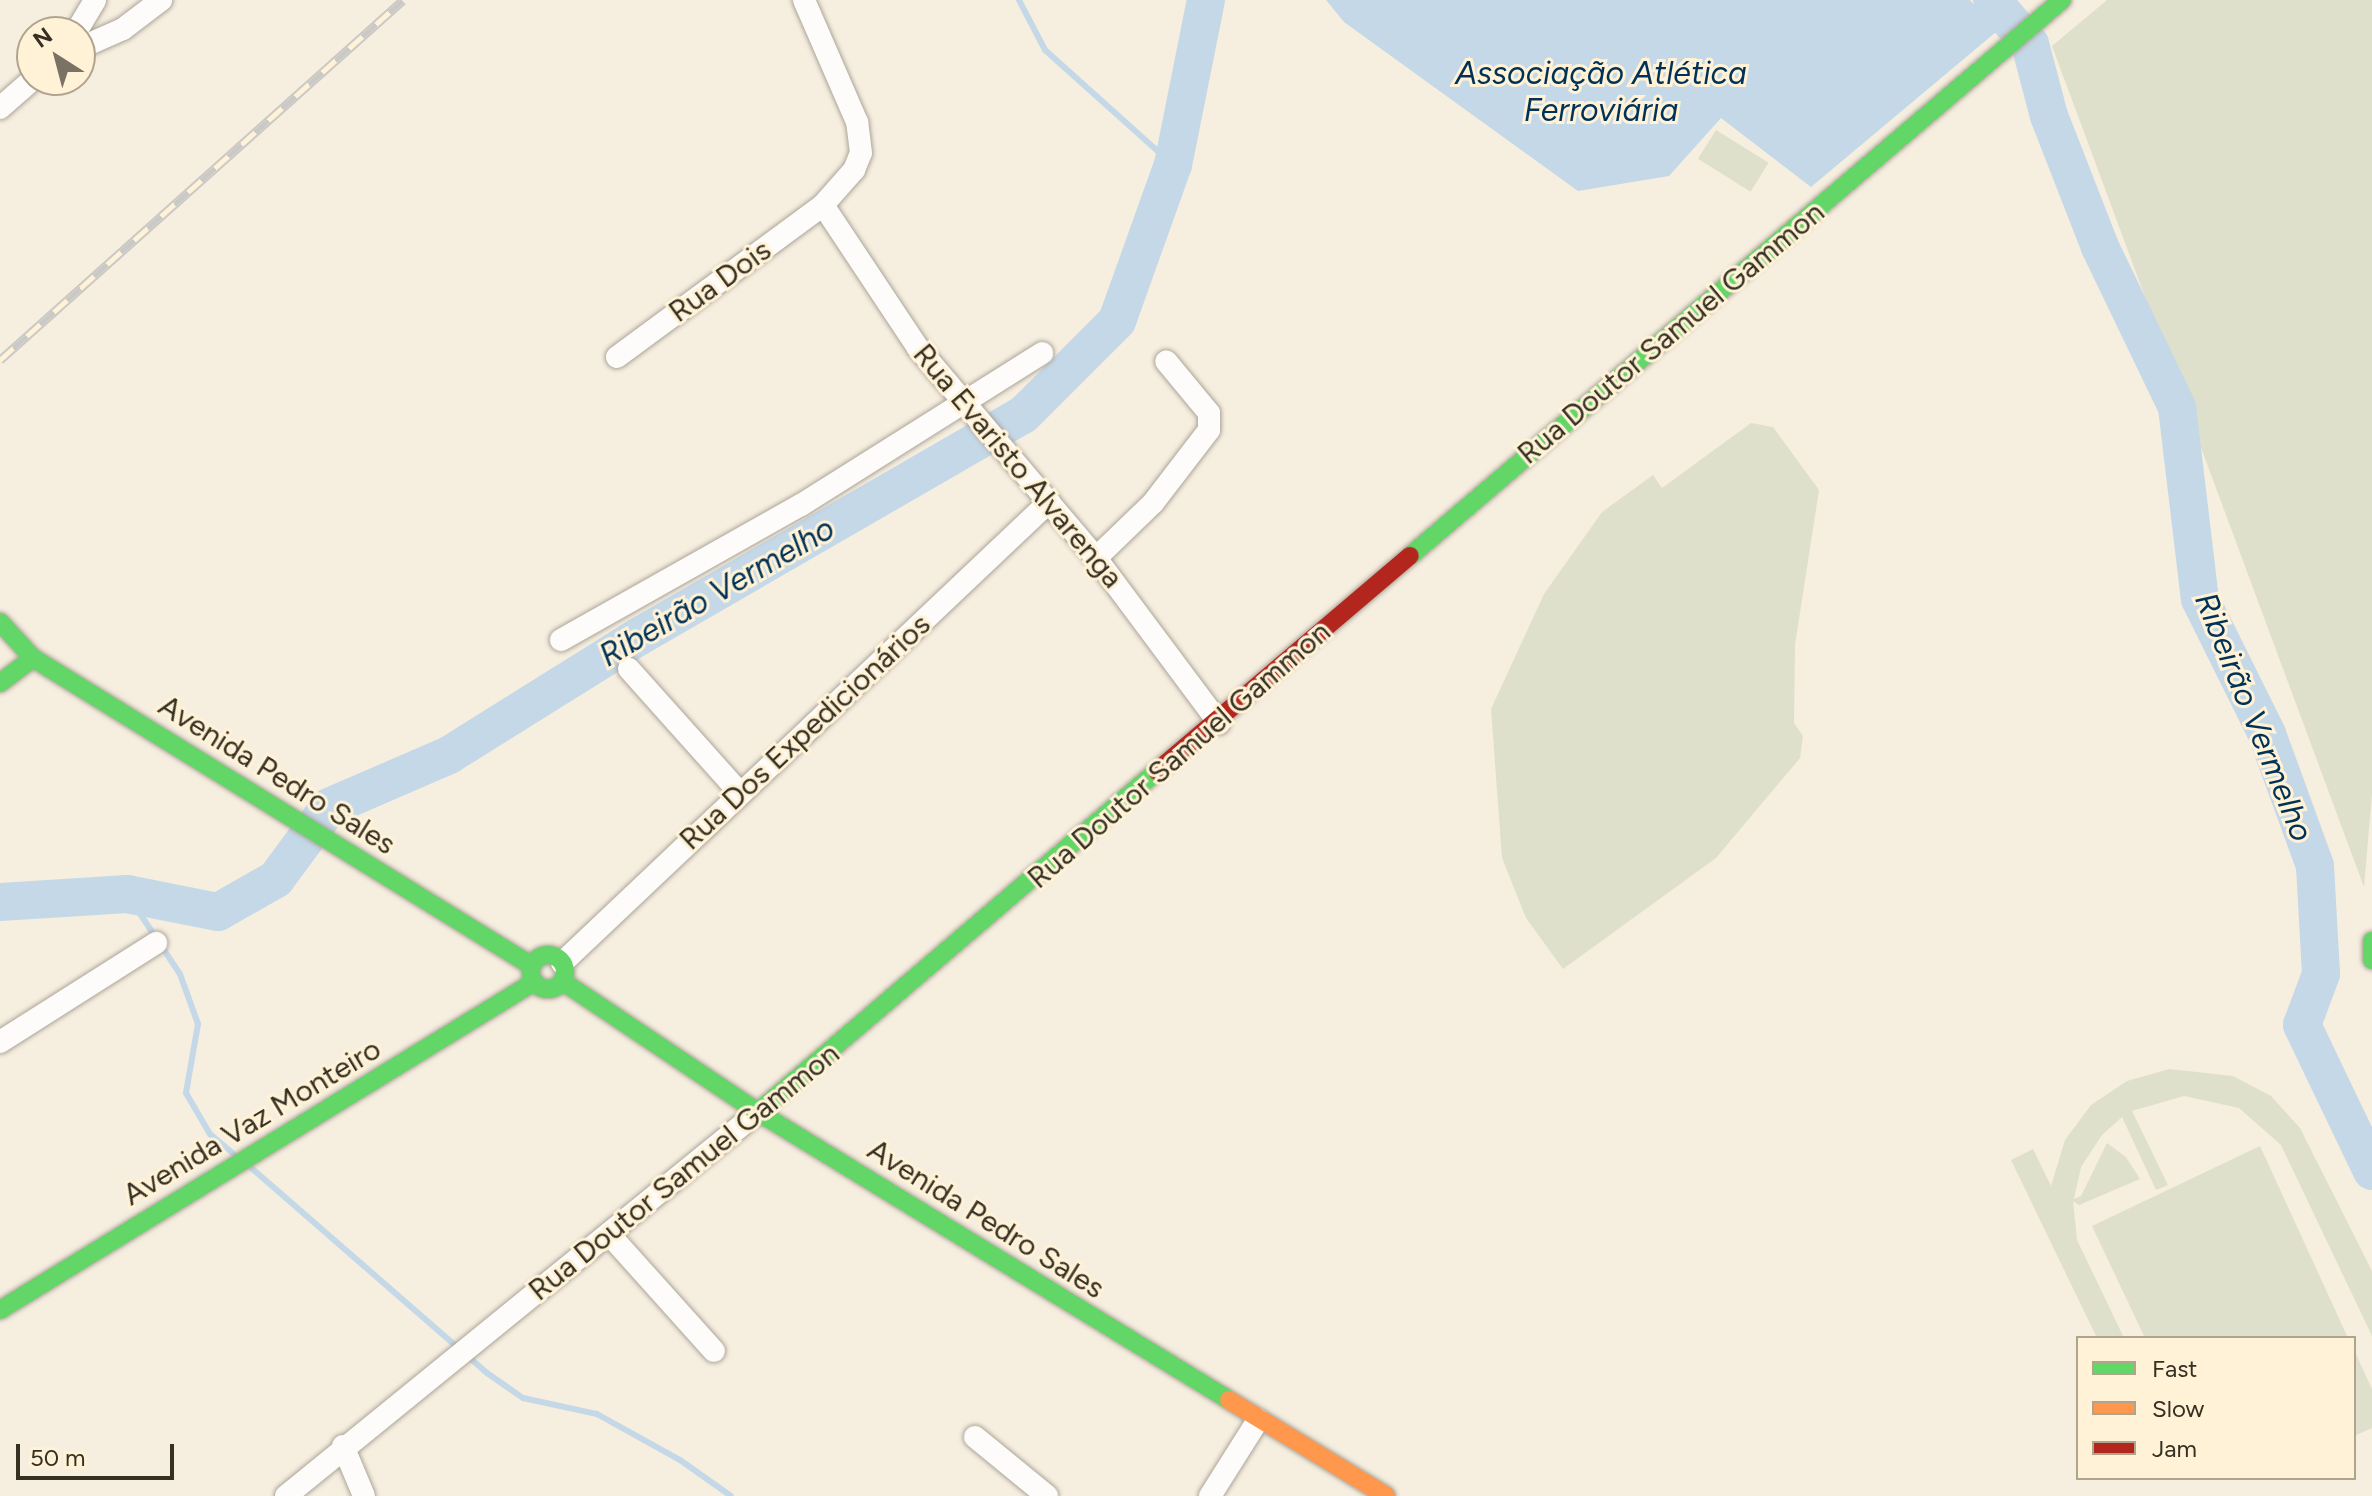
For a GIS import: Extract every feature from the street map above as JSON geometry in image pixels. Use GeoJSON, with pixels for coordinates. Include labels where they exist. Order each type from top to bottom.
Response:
{"type":"FeatureCollection","features":[{"type":"Feature","properties":{"kind":"main road","name":"Rua Doutor Samuel Gammon"},"geometry":{"type":"LineString","coordinates":[[758,1112],[1219,723],[1465,506],[1724,292],[1984,64],[2062,0]]}},
{"type":"Feature","properties":{"kind":"main road","name":"Avenida Pedro Sales"},"geometry":{"type":"LineString","coordinates":[[0,622],[33,658],[283,810],[533,974]]}},
{"type":"Feature","properties":{"kind":"main road"},"geometry":{"type":"LineString","coordinates":[[0,683],[33,658]]}},
{"type":"Feature","properties":{"kind":"main road"},"geometry":{"type":"LineString","coordinates":[[2372,941],[2372,960]]}},
{"type":"Feature","properties":{"kind":"main road"},"geometry":{"type":"LineString","coordinates":[[543,956],[562,972],[549,989],[533,974],[543,956]]}},
{"type":"Feature","properties":{"kind":"main road","name":"Avenida Pedro Sales"},"geometry":{"type":"LineString","coordinates":[[562,972],[758,1112],[1386,1496]]}},
{"type":"Feature","properties":{"kind":"main road","name":"Avenida Vaz Monteiro"},"geometry":{"type":"LineString","coordinates":[[0,1310],[533,974]]}},
{"type":"Feature","properties":{"kind":"street"},"geometry":{"type":"LineString","coordinates":[[96,41],[123,29],[161,0]]}},
{"type":"Feature","properties":{"kind":"street","name":"Rua Dois"},"geometry":{"type":"LineString","coordinates":[[617,357],[823,205],[854,170],[861,139],[804,0]]}},
{"type":"Feature","properties":{"kind":"street"},"geometry":{"type":"LineString","coordinates":[[0,108],[16,94]]}},
{"type":"Feature","properties":{"kind":"street","name":"Rua Evaristo Alvarenga"},"geometry":{"type":"LineString","coordinates":[[823,205],[966,409],[1096,558],[1219,723]]}},
{"type":"Feature","properties":{"kind":"street"},"geometry":{"type":"LineString","coordinates":[[561,640],[728,548],[966,409],[1042,353]]}},
{"type":"Feature","properties":{"kind":"street"},"geometry":{"type":"LineString","coordinates":[[1096,558],[1153,503],[1209,430],[1209,413],[1166,361]]}},
{"type":"Feature","properties":{"kind":"street","name":"Rua Dos Expedicionários"},"geometry":{"type":"LineString","coordinates":[[562,972],[740,793],[1049,502]]}},
{"type":"Feature","properties":{"kind":"street"},"geometry":{"type":"LineString","coordinates":[[629,669],[740,793]]}},
{"type":"Feature","properties":{"kind":"street"},"geometry":{"type":"LineString","coordinates":[[0,1042],[156,943]]}},
{"type":"Feature","properties":{"kind":"street","name":"Rua Doutor Samuel Gammon"},"geometry":{"type":"LineString","coordinates":[[286,1496],[343,1446],[758,1112]]}},
{"type":"Feature","properties":{"kind":"street"},"geometry":{"type":"LineString","coordinates":[[609,1234],[714,1351]]}},
{"type":"Feature","properties":{"kind":"street"},"geometry":{"type":"LineString","coordinates":[[1210,1496],[1258,1420]]}},
{"type":"Feature","properties":{"kind":"street"},"geometry":{"type":"LineString","coordinates":[[975,1437],[1047,1496]]}},
{"type":"Feature","properties":{"kind":"street"},"geometry":{"type":"LineString","coordinates":[[343,1446],[364,1496]]}},
{"type":"Feature","properties":{"kind":"green space"},"geometry":{"type":"Polygon","coordinates":[[[2107,0],[2372,0],[2372,794],[2364,887],[2052,46],[2107,0]]]}},
{"type":"Feature","properties":{"kind":"green space"},"geometry":{"type":"Polygon","coordinates":[[[1716,130],[1769,163],[1751,192],[1698,159],[1716,130]]]}},
{"type":"Feature","properties":{"kind":"green space"},"geometry":{"type":"Polygon","coordinates":[[[1751,423],[1773,427],[1819,490],[1795,645],[1794,723],[1803,736],[1800,758],[1716,858],[1563,969],[1526,918],[1502,858],[1491,709],[1544,594],[1602,512],[1653,475],[1662,488],[1751,423]]]}},
{"type":"Feature","properties":{"kind":"green space"},"geometry":{"type":"Polygon","coordinates":[[[2169,1069],[2233,1076],[2271,1096],[2300,1128],[2372,1271],[2372,1336],[2281,1145],[2239,1108],[2184,1096],[2132,1111],[2168,1185],[2156,1190],[2122,1117],[2102,1135],[2081,1167],[2074,1199],[2081,1196],[2107,1143],[2126,1157],[2140,1179],[2079,1205],[2073,1201],[2077,1240],[2123,1336],[2096,1336],[2011,1160],[2033,1149],[2051,1186],[2065,1140],[2091,1105],[2127,1081],[2169,1069]]]}},
{"type":"Feature","properties":{"kind":"green space"},"geometry":{"type":"Polygon","coordinates":[[[2260,1146],[2347,1336],[2144,1336],[2092,1226],[2260,1146]]]}},
{"type":"Feature","properties":{"kind":"green space"},"geometry":{"type":"Polygon","coordinates":[[[2356,1354],[2372,1389],[2372,1428],[2356,1435],[2356,1354]]]}},
{"type":"Feature","properties":{"kind":"water","name":"Associação Atlética Ferroviária"},"geometry":{"type":"Polygon","coordinates":[[[1326,0],[1970,0],[1996,32],[1811,187],[1721,118],[1669,176],[1578,191],[1344,22],[1326,0]]]}},
{"type":"Feature","properties":{"kind":"waterway"},"geometry":{"type":"LineString","coordinates":[[1019,0],[1045,50],[1173,165]]}},
{"type":"Feature","properties":{"kind":"waterway","name":"Ribeirão Vermelho"},"geometry":{"type":"LineString","coordinates":[[0,902],[127,894],[218,912],[276,879],[329,807],[449,755],[638,637],[1023,415],[1117,321],[1173,165],[1206,0]]}},
{"type":"Feature","properties":{"kind":"waterway","name":"Ribeirão Vermelho"},"geometry":{"type":"LineString","coordinates":[[1992,0],[2030,44],[2049,116],[2100,247],[2177,407],[2200,599],[2267,734],[2315,866],[2321,974],[2302,1025],[2372,1171]]}},
{"type":"Feature","properties":{"kind":"waterway"},"geometry":{"type":"LineString","coordinates":[[127,894],[180,974],[198,1024],[186,1093],[210,1134],[234,1154]]}},
{"type":"Feature","properties":{"kind":"waterway"},"geometry":{"type":"LineString","coordinates":[[249,1166],[487,1373],[523,1398],[597,1414],[680,1460],[731,1496]]}},
{"type":"Feature","properties":{"kind":"railway"},"geometry":{"type":"LineString","coordinates":[[0,360],[403,0]]}},
{"type":"Feature","properties":{"kind":"traffic: fast"},"geometry":{"type":"LineString","coordinates":[[1410,556],[2062,0]]}},
{"type":"Feature","properties":{"kind":"traffic: fast"},"geometry":{"type":"LineString","coordinates":[[0,622],[33,658],[532,966]]}},
{"type":"Feature","properties":{"kind":"traffic: fast"},"geometry":{"type":"LineString","coordinates":[[0,683],[33,658]]}},
{"type":"Feature","properties":{"kind":"traffic: fast"},"geometry":{"type":"LineString","coordinates":[[758,1112],[1157,771]]}},
{"type":"Feature","properties":{"kind":"traffic: fast"},"geometry":{"type":"LineString","coordinates":[[2372,941],[2372,960]]}},
{"type":"Feature","properties":{"kind":"traffic: fast"},"geometry":{"type":"LineString","coordinates":[[548,955],[560,960],[565,972],[560,984],[548,989],[536,984],[531,972],[536,960],[548,955]]}},
{"type":"Feature","properties":{"kind":"traffic: fast"},"geometry":{"type":"LineString","coordinates":[[562,981],[758,1112],[1229,1400]]}},
{"type":"Feature","properties":{"kind":"traffic: fast"},"geometry":{"type":"LineString","coordinates":[[0,1310],[534,982]]}},
{"type":"Feature","properties":{"kind":"traffic: slow"},"geometry":{"type":"LineString","coordinates":[[1229,1400],[1386,1496]]}},
{"type":"Feature","properties":{"kind":"traffic: jam"},"geometry":{"type":"LineString","coordinates":[[1157,771],[1410,556]]}}]}
